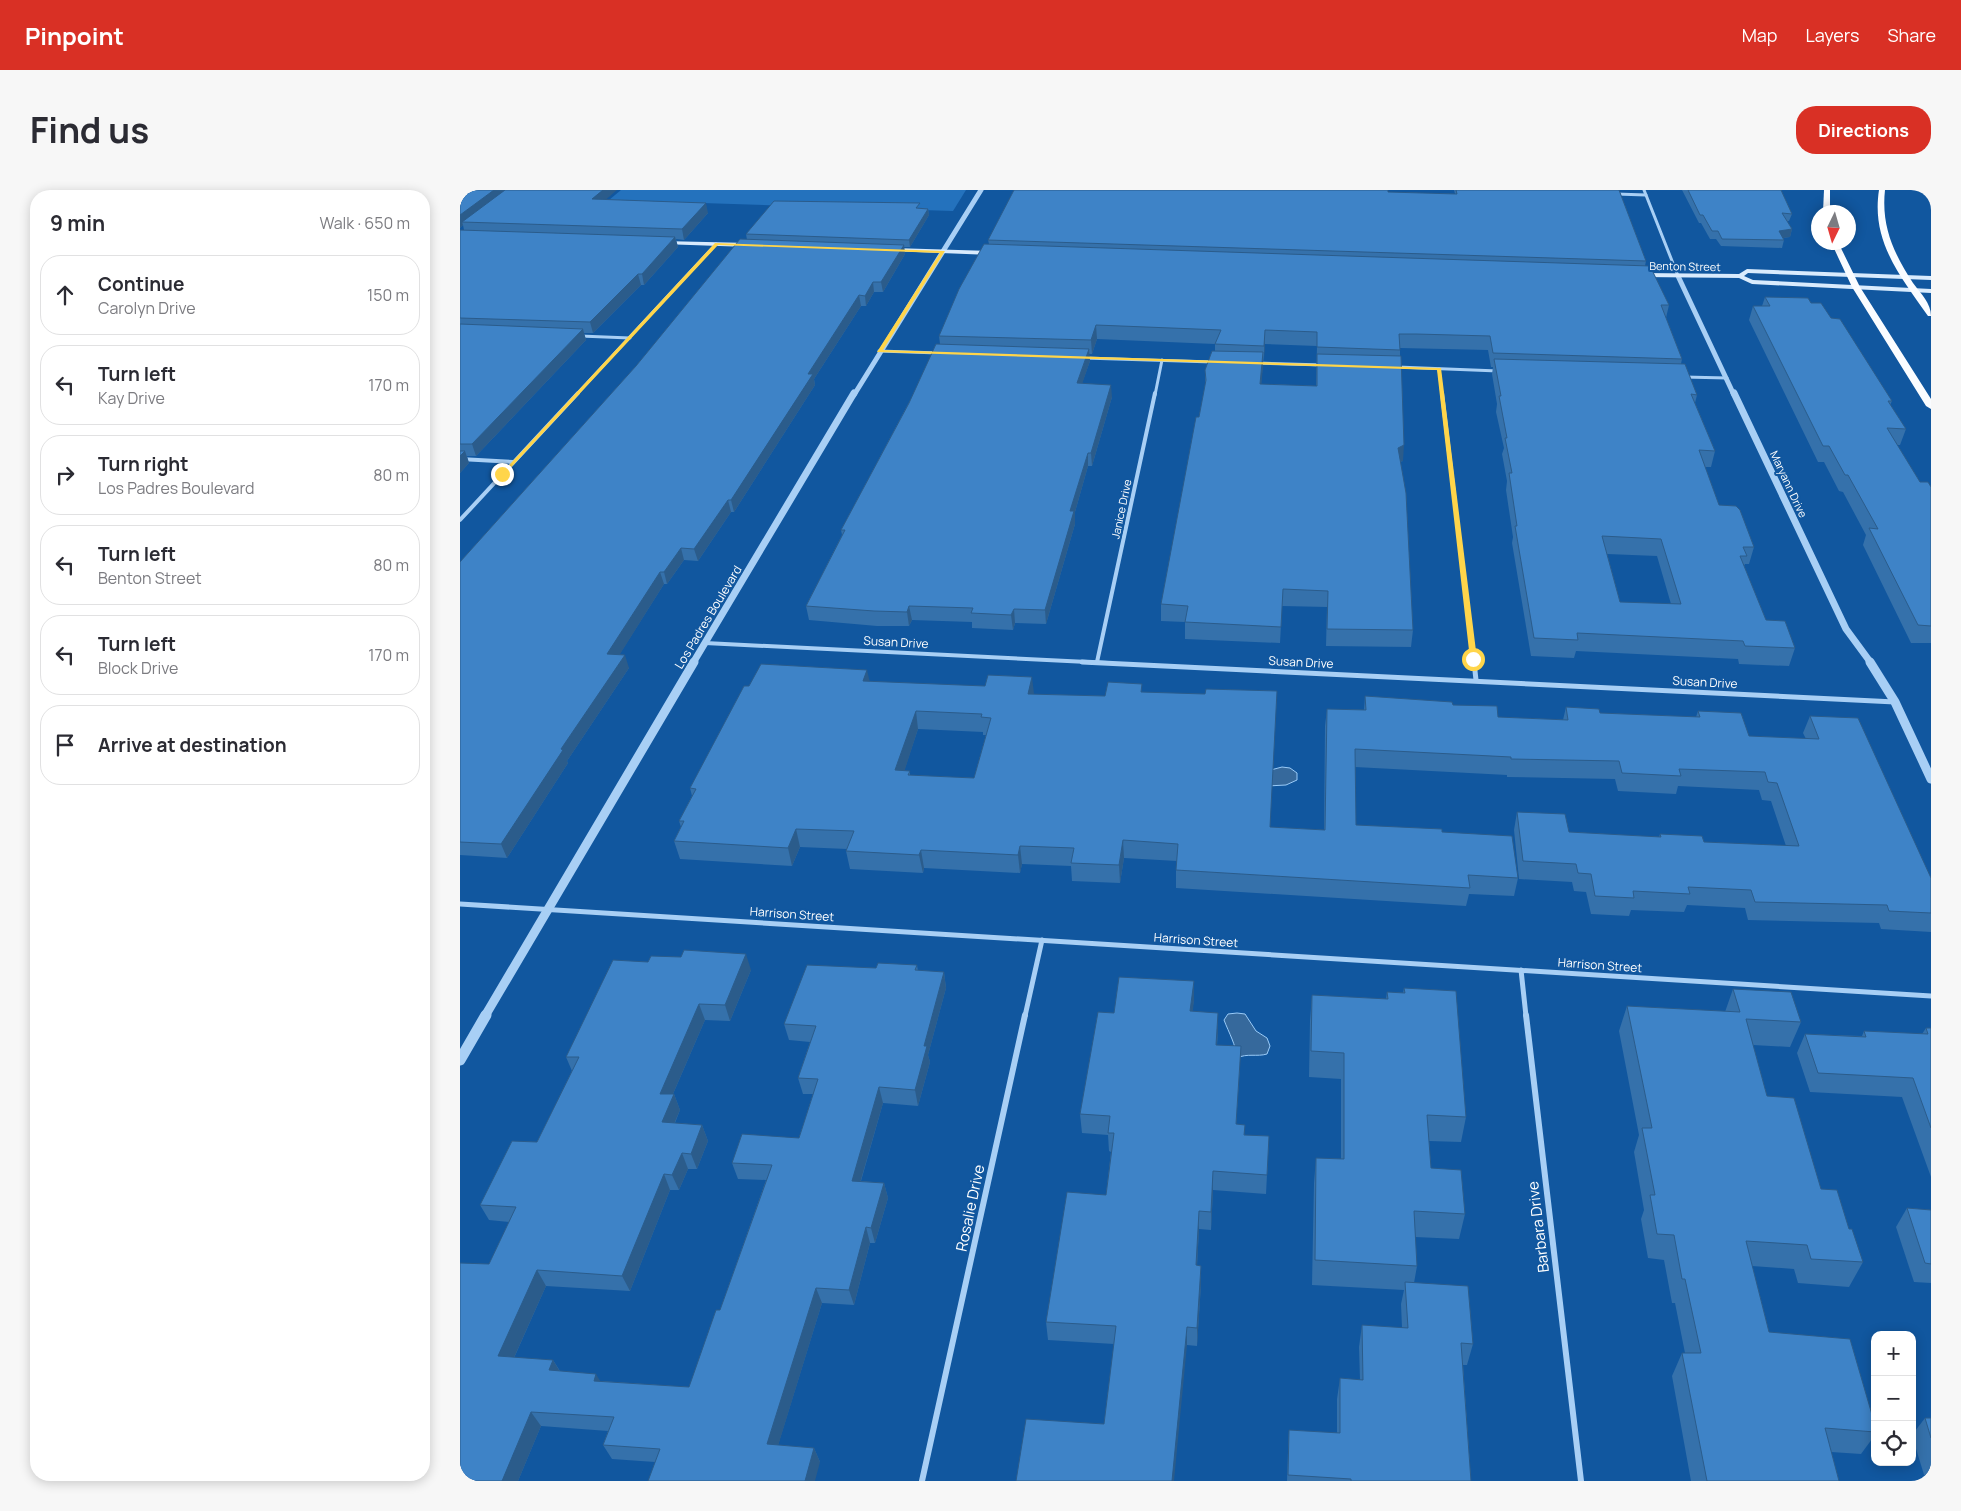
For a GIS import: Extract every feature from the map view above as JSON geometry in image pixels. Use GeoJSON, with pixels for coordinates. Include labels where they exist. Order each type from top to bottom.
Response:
{"type":"FeatureCollection","features":[{"type":"Feature","properties":{"kind":"highway"},"geometry":{"type":"LineString","coordinates":[[1827,190],[1827,205]]}},
{"type":"Feature","properties":{"kind":"highway"},"geometry":{"type":"LineString","coordinates":[[1882,190],[1879,212],[1887,244],[1914,290],[1931,314]]}},
{"type":"Feature","properties":{"kind":"highway"},"geometry":{"type":"LineString","coordinates":[[1838,250],[1856,287],[1931,406]]}},
{"type":"Feature","properties":{"kind":"main road"},"geometry":{"type":"LineString","coordinates":[[655,242],[755,245]]}},
{"type":"Feature","properties":{"kind":"main road"},"geometry":{"type":"LineString","coordinates":[[889,250],[995,253]]}},
{"type":"Feature","properties":{"kind":"main road","name":"Benton Street"},"geometry":{"type":"LineString","coordinates":[[1740,276],[1747,272],[1931,278]]}},
{"type":"Feature","properties":{"kind":"main road","name":"Benton Street"},"geometry":{"type":"LineString","coordinates":[[1637,275],[1740,276],[1752,282],[1931,291]]}},
{"type":"Feature","properties":{"kind":"street","name":"Los Padres Boulevard"},"geometry":{"type":"LineString","coordinates":[[460,1060],[547,909],[879,351],[982,190]]}},
{"type":"Feature","properties":{"kind":"street","name":"Maryann Drive"},"geometry":{"type":"LineString","coordinates":[[1644,190],[1678,276],[1846,629],[1869,660],[1895,702],[1931,779]]}},
{"type":"Feature","properties":{"kind":"street"},"geometry":{"type":"LineString","coordinates":[[1607,194],[1646,195]]}},
{"type":"Feature","properties":{"kind":"street"},"geometry":{"type":"LineString","coordinates":[[460,520],[716,244]]}},
{"type":"Feature","properties":{"kind":"street"},"geometry":{"type":"LineString","coordinates":[[576,336],[630,338]]}},
{"type":"Feature","properties":{"kind":"street"},"geometry":{"type":"LineString","coordinates":[[879,351],[941,353]]}},
{"type":"Feature","properties":{"kind":"street"},"geometry":{"type":"LineString","coordinates":[[1077,357],[1221,362]]}},
{"type":"Feature","properties":{"kind":"street","name":"Janice Drive"},"geometry":{"type":"LineString","coordinates":[[1097,662],[1162,360]]}},
{"type":"Feature","properties":{"kind":"street"},"geometry":{"type":"LineString","coordinates":[[1251,363],[1330,365]]}},
{"type":"Feature","properties":{"kind":"street"},"geometry":{"type":"LineString","coordinates":[[1390,367],[1506,371]]}},
{"type":"Feature","properties":{"kind":"street"},"geometry":{"type":"LineString","coordinates":[[1439,369],[1476,680]]}},
{"type":"Feature","properties":{"kind":"street"},"geometry":{"type":"LineString","coordinates":[[1680,376],[1728,378]]}},
{"type":"Feature","properties":{"kind":"street"},"geometry":{"type":"LineString","coordinates":[[460,459],[513,462]]}},
{"type":"Feature","properties":{"kind":"street","name":"Susan Drive"},"geometry":{"type":"LineString","coordinates":[[705,643],[1895,702]]}},
{"type":"Feature","properties":{"kind":"street","name":"Harrison Street"},"geometry":{"type":"LineString","coordinates":[[460,904],[1931,996]]}},
{"type":"Feature","properties":{"kind":"street","name":"Rosalie Drive"},"geometry":{"type":"LineString","coordinates":[[922,1481],[1042,940]]}},
{"type":"Feature","properties":{"kind":"street","name":"Barbara Drive"},"geometry":{"type":"LineString","coordinates":[[1521,970],[1580,1481]]}},
{"type":"Feature","properties":{"kind":"shaded area"},"geometry":{"type":"Polygon","coordinates":[[[621,190],[966,190],[953,211],[609,200],[621,190]]]}},
{"type":"Feature","properties":{"kind":"shaded area"},"geometry":{"type":"Polygon","coordinates":[[[1282,767],[1290,768],[1297,773],[1297,780],[1286,785],[1267,786],[1267,771],[1282,767]]]}},
{"type":"Feature","properties":{"kind":"shaded area"},"geometry":{"type":"Polygon","coordinates":[[[1228,1014],[1245,1014],[1256,1031],[1267,1038],[1270,1046],[1267,1054],[1237,1058],[1234,1044],[1224,1020],[1228,1014]]]}},
{"type":"Feature","properties":{"kind":"building"},"geometry":{"type":"Polygon","coordinates":[[[460,190],[494,190],[460,215],[460,190]]]}},
{"type":"Feature","properties":{"kind":"building"},"geometry":{"type":"Polygon","coordinates":[[[505,190],[603,190],[592,199],[706,203],[682,229],[462,222],[505,190]]]}},
{"type":"Feature","properties":{"kind":"building"},"geometry":{"type":"Polygon","coordinates":[[[1014,190],[1388,190],[1388,192],[1457,194],[1456,190],[1619,190],[1646,261],[988,240],[1014,190]]]}},
{"type":"Feature","properties":{"kind":"building"},"geometry":{"type":"Polygon","coordinates":[[[1688,190],[1781,190],[1792,214],[1782,213],[1792,229],[1779,231],[1784,240],[1722,239],[1718,231],[1712,231],[1703,215],[1700,215],[1688,190]]]}},
{"type":"Feature","properties":{"kind":"building"},"geometry":{"type":"Polygon","coordinates":[[[774,201],[920,203],[916,208],[928,209],[909,240],[746,234],[774,201]]]}},
{"type":"Feature","properties":{"kind":"building"},"geometry":{"type":"Polygon","coordinates":[[[460,230],[675,237],[642,274],[638,274],[590,322],[460,318],[460,230]]]}},
{"type":"Feature","properties":{"kind":"building"},"geometry":{"type":"Polygon","coordinates":[[[740,239],[904,245],[881,282],[873,282],[865,296],[859,295],[808,374],[813,374],[731,500],[728,500],[694,549],[681,548],[664,572],[660,572],[607,654],[625,655],[561,749],[563,750],[501,844],[460,842],[460,562],[636,366],[740,239]]]}},
{"type":"Feature","properties":{"kind":"building"},"geometry":{"type":"Polygon","coordinates":[[[984,244],[1650,266],[1669,305],[1661,305],[1682,359],[1493,353],[1490,336],[1399,334],[1400,350],[1317,347],[1317,332],[1265,330],[1264,346],[1215,344],[1221,330],[1096,325],[1091,340],[939,336],[959,289],[984,244]]]}},
{"type":"Feature","properties":{"kind":"building"},"geometry":{"type":"Polygon","coordinates":[[[1765,297],[1808,298],[1811,303],[1821,303],[1831,318],[1840,319],[1892,401],[1888,401],[1906,429],[1887,428],[1920,482],[1928,482],[1931,487],[1931,626],[1918,625],[1869,528],[1878,529],[1848,475],[1845,475],[1829,446],[1823,446],[1753,306],[1770,306],[1765,297]]]}},
{"type":"Feature","properties":{"kind":"building"},"geometry":{"type":"Polygon","coordinates":[[[460,324],[583,329],[472,444],[460,444],[460,324]]]}},
{"type":"Feature","properties":{"kind":"building"},"geometry":{"type":"Polygon","coordinates":[[[936,344],[1089,349],[1077,383],[1111,385],[1091,453],[1088,453],[1070,511],[1074,511],[1045,610],[1014,609],[1011,615],[971,613],[973,608],[909,606],[907,612],[806,606],[845,530],[841,530],[909,403],[936,344]]]}},
{"type":"Feature","properties":{"kind":"building"},"geometry":{"type":"Polygon","coordinates":[[[1212,351],[1263,352],[1260,384],[1317,386],[1317,354],[1401,356],[1404,445],[1398,448],[1406,493],[1413,630],[1327,629],[1328,591],[1283,589],[1281,627],[1185,622],[1188,606],[1161,604],[1196,417],[1199,417],[1206,380],[1205,370],[1212,351]]]}},
{"type":"Feature","properties":{"kind":"building"},"geometry":{"type":"Polygon","coordinates":[[[1494,359],[1685,364],[1697,395],[1691,394],[1715,451],[1699,450],[1719,505],[1736,506],[1740,510],[1754,547],[1743,547],[1747,556],[1740,556],[1766,620],[1785,621],[1795,648],[1745,646],[1743,641],[1577,633],[1578,640],[1534,638],[1515,526],[1517,526],[1509,473],[1512,473],[1499,396],[1501,396],[1494,359]],[[1602,536],[1620,602],[1681,604],[1661,539],[1602,536]]]}},
{"type":"Feature","properties":{"kind":"building"},"geometry":{"type":"Polygon","coordinates":[[[761,664],[867,670],[863,681],[985,686],[988,675],[1032,677],[1028,694],[1105,696],[1108,682],[1142,684],[1141,692],[1205,694],[1206,689],[1277,691],[1270,827],[1325,830],[1327,709],[1366,710],[1365,696],[1452,702],[1453,705],[1497,706],[1498,717],[1568,720],[1566,707],[1599,709],[1600,713],[1700,717],[1698,711],[1741,713],[1749,736],[1819,739],[1810,716],[1858,718],[1931,878],[1931,913],[1889,911],[1887,905],[1755,902],[1751,890],[1688,887],[1690,894],[1633,891],[1634,898],[1595,896],[1591,874],[1578,873],[1576,864],[1523,861],[1517,812],[1565,814],[1569,832],[1661,837],[1660,834],[1702,836],[1704,842],[1799,846],[1777,783],[1768,782],[1765,772],[1679,769],[1681,776],[1622,773],[1619,761],[1511,759],[1511,757],[1355,749],[1356,825],[1442,829],[1442,832],[1512,836],[1518,878],[1468,875],[1470,888],[1176,870],[1178,844],[1123,840],[1119,865],[1071,863],[1074,848],[1020,846],[1018,855],[921,850],[919,855],[846,851],[854,831],[796,829],[788,848],[674,841],[684,821],[679,821],[696,789],[690,788],[744,686],[749,686],[761,664]],[[916,711],[895,770],[910,771],[908,775],[974,778],[991,718],[981,717],[982,714],[916,711]]]}},
{"type":"Feature","properties":{"kind":"building"},"geometry":{"type":"Polygon","coordinates":[[[684,950],[746,954],[725,1005],[699,1004],[660,1094],[674,1094],[662,1122],[702,1125],[691,1154],[682,1153],[672,1175],[664,1174],[622,1276],[537,1270],[498,1356],[553,1360],[549,1370],[596,1374],[594,1381],[689,1387],[716,1310],[720,1310],[772,1165],[732,1163],[742,1134],[799,1138],[818,1079],[798,1078],[816,1026],[784,1024],[807,965],[876,968],[878,963],[917,965],[915,970],[944,972],[924,1046],[927,1046],[915,1090],[879,1087],[852,1181],[884,1183],[871,1228],[866,1227],[849,1290],[816,1288],[767,1444],[814,1448],[805,1481],[648,1481],[660,1449],[603,1445],[614,1417],[531,1412],[502,1481],[460,1481],[460,1263],[489,1264],[516,1207],[480,1205],[512,1141],[537,1142],[579,1057],[566,1057],[613,960],[648,962],[651,956],[681,957],[684,950]]]}},
{"type":"Feature","properties":{"kind":"building"},"geometry":{"type":"Polygon","coordinates":[[[1119,977],[1194,981],[1190,1011],[1218,1013],[1216,1045],[1241,1046],[1236,1124],[1245,1125],[1244,1135],[1269,1136],[1267,1175],[1213,1171],[1211,1212],[1199,1211],[1196,1265],[1201,1266],[1197,1328],[1187,1327],[1172,1481],[1016,1481],[1026,1419],[1104,1424],[1116,1326],[1046,1322],[1067,1192],[1106,1195],[1114,1133],[1108,1133],[1110,1116],[1080,1114],[1098,1012],[1114,1013],[1119,977]]]}},
{"type":"Feature","properties":{"kind":"building"},"geometry":{"type":"Polygon","coordinates":[[[1404,988],[1456,991],[1466,1117],[1427,1115],[1431,1168],[1461,1170],[1465,1214],[1414,1211],[1417,1266],[1315,1260],[1316,1158],[1344,1159],[1344,1053],[1311,1051],[1312,995],[1388,999],[1387,992],[1405,993],[1404,988]]]}},
{"type":"Feature","properties":{"kind":"building"},"geometry":{"type":"Polygon","coordinates":[[[1733,989],[1791,992],[1801,1022],[1746,1019],[1767,1096],[1794,1098],[1821,1189],[1837,1190],[1849,1229],[1852,1229],[1863,1262],[1811,1259],[1807,1245],[1746,1241],[1769,1332],[1850,1339],[1871,1411],[1871,1432],[1825,1428],[1839,1481],[1707,1481],[1682,1353],[1701,1353],[1685,1279],[1682,1279],[1674,1235],[1657,1234],[1650,1195],[1655,1195],[1642,1128],[1652,1128],[1627,1006],[1740,1012],[1733,989]]]}},
{"type":"Feature","properties":{"kind":"building"},"geometry":{"type":"Polygon","coordinates":[[[1926,1028],[1931,1028],[1931,1128],[1913,1078],[1818,1073],[1805,1034],[1866,1037],[1864,1031],[1928,1034],[1926,1028]]]}},
{"type":"Feature","properties":{"kind":"building"},"geometry":{"type":"Polygon","coordinates":[[[1907,1208],[1931,1210],[1931,1264],[1925,1263],[1907,1208]]]}},
{"type":"Feature","properties":{"kind":"building"},"geometry":{"type":"Polygon","coordinates":[[[1405,1282],[1468,1286],[1473,1344],[1461,1343],[1471,1481],[1351,1481],[1351,1479],[1288,1475],[1289,1430],[1340,1433],[1340,1378],[1363,1380],[1362,1325],[1408,1328],[1405,1282]]]}},
{"type":"Feature","properties":{"kind":"building"},"geometry":{"type":"Polygon","coordinates":[[[1925,1418],[1931,1418],[1931,1438],[1925,1418]]]}},
{"type":"Feature","properties":{"kind":"route"},"geometry":{"type":"LineString","coordinates":[[502,474],[716,244],[943,252],[879,351],[1439,369],[1473,659]]}}]}
